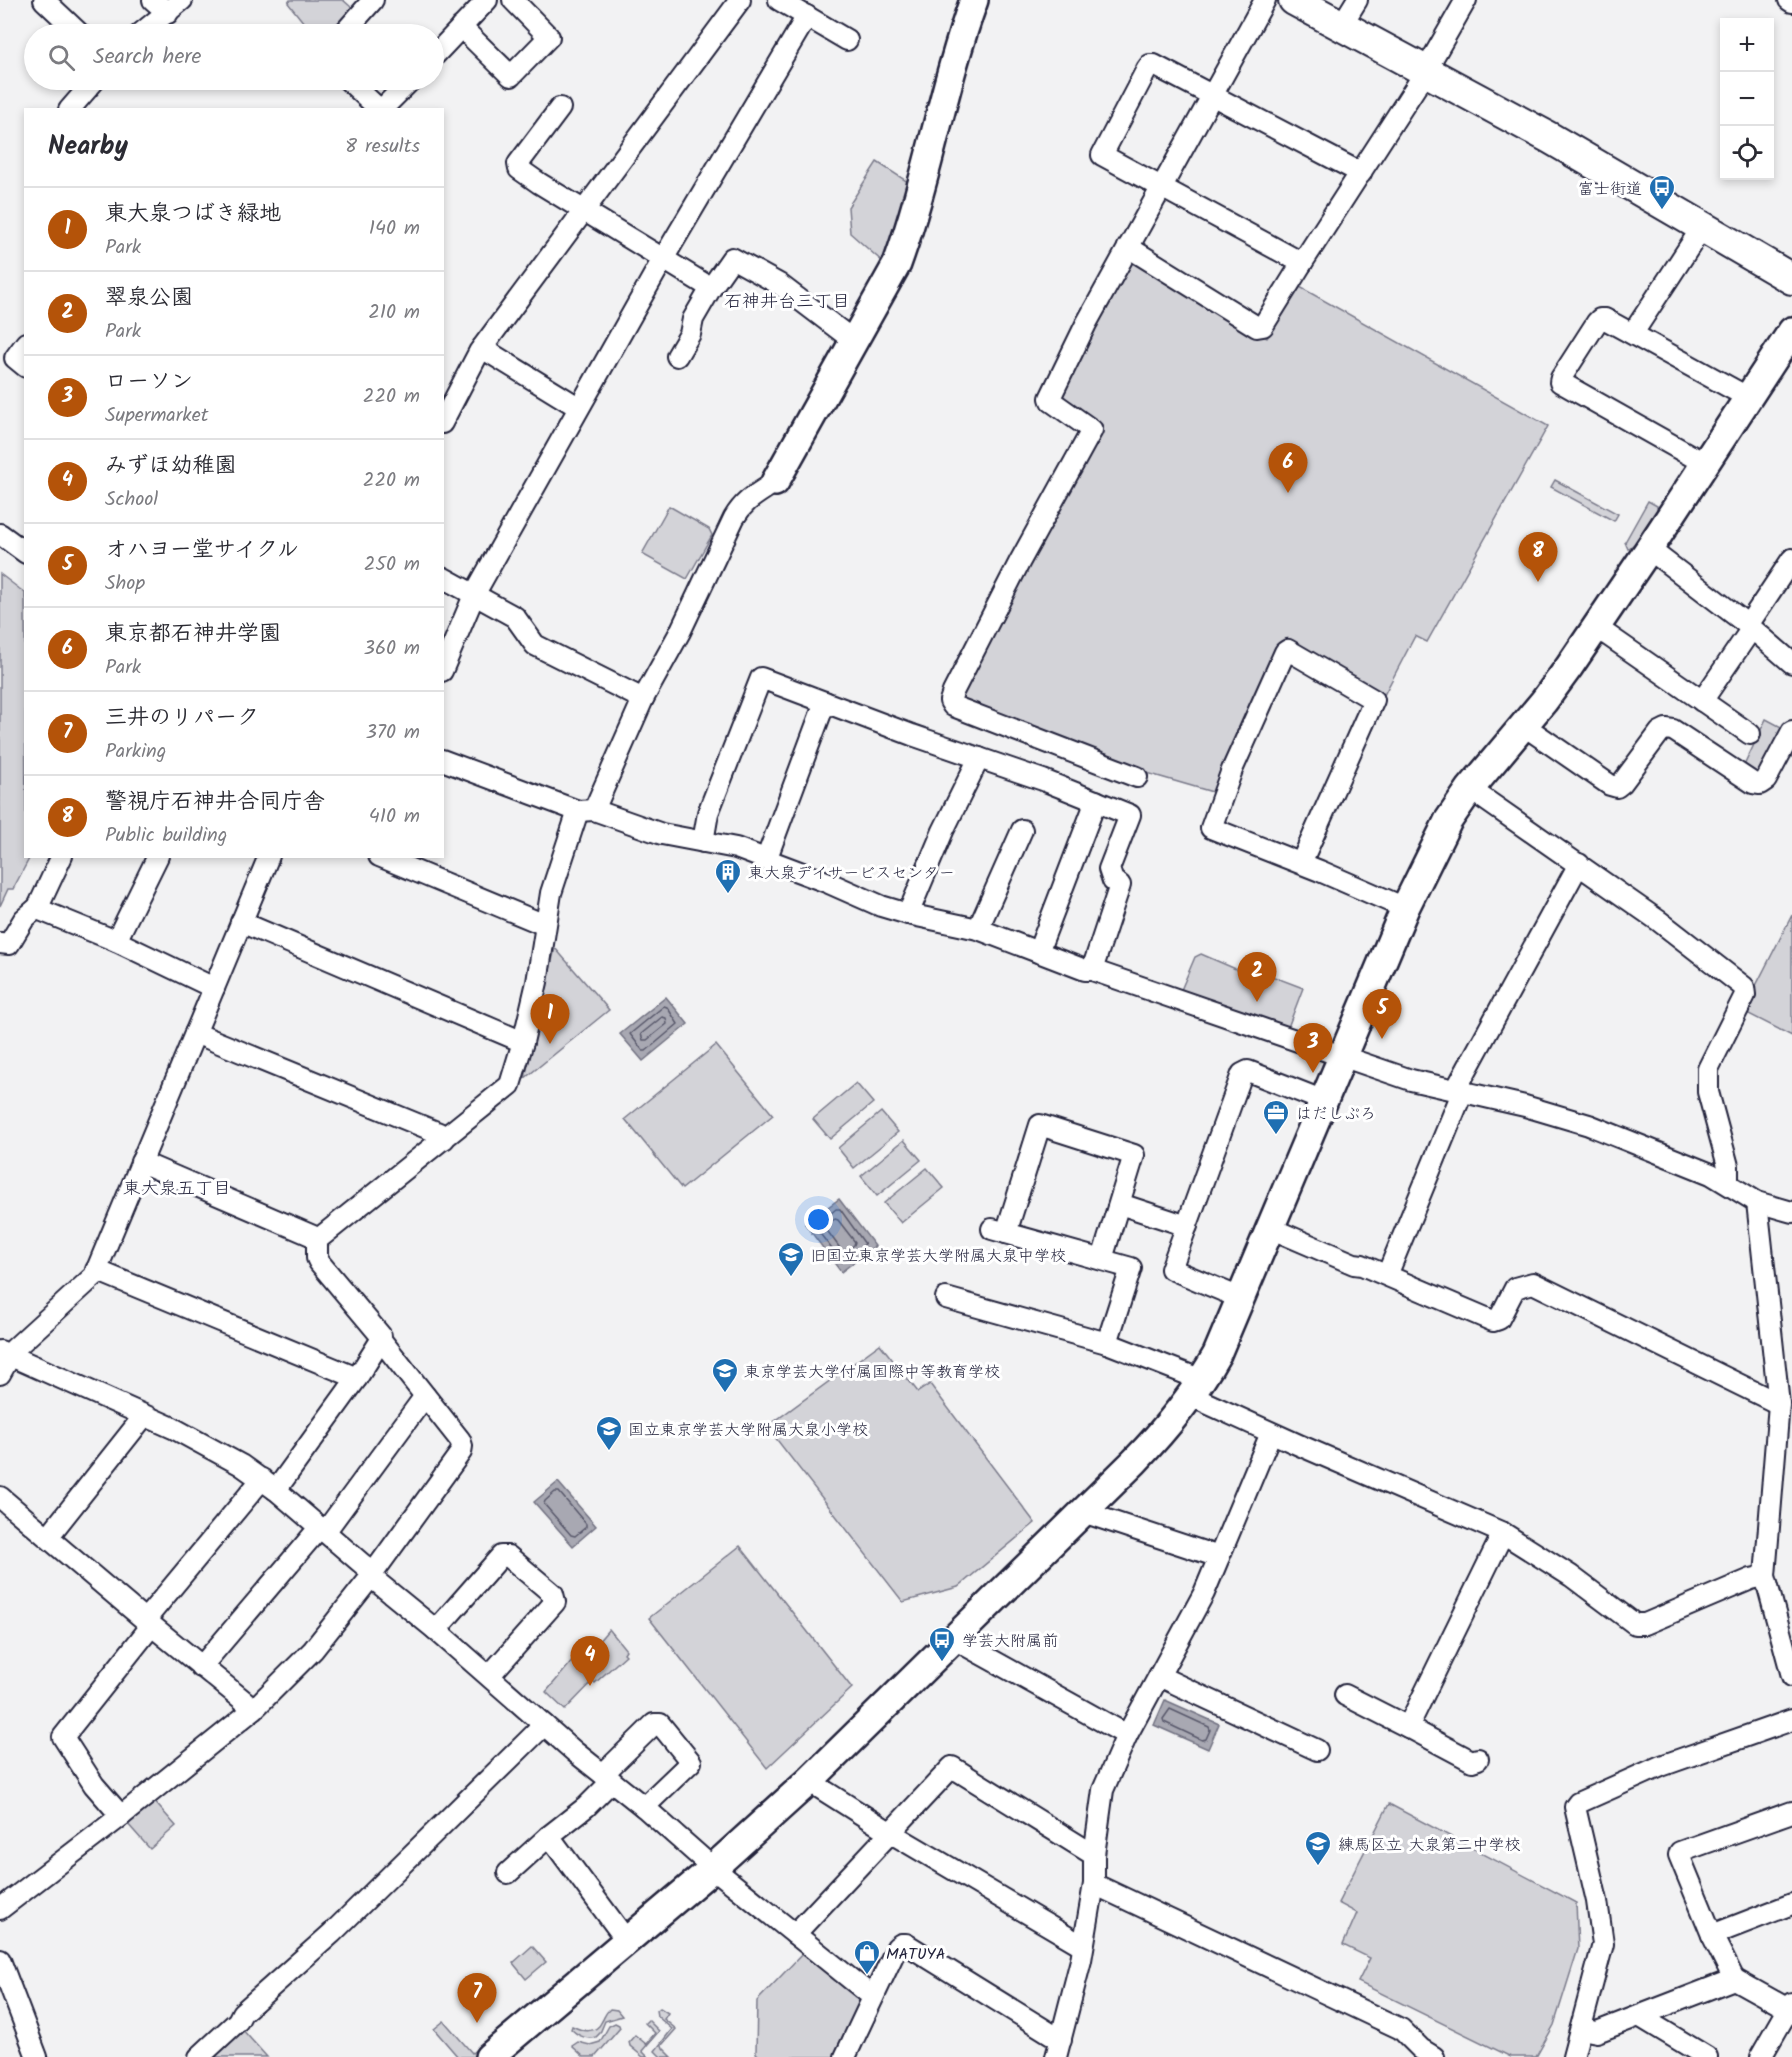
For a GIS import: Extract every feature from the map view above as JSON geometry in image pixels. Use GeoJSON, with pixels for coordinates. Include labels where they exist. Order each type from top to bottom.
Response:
{"type":"FeatureCollection","features":[{"type":"Feature","properties":{"kind":"main road"},"geometry":{"type":"LineString","coordinates":[[1294,0],[1550,138],[1792,279]]}},
{"type":"Feature","properties":{"kind":"street"},"geometry":{"type":"LineString","coordinates":[[44,0],[69,24]]}},
{"type":"Feature","properties":{"kind":"street"},"geometry":{"type":"LineString","coordinates":[[352,24],[374,0]]}},
{"type":"Feature","properties":{"kind":"street"},"geometry":{"type":"LineString","coordinates":[[444,46],[487,0]]}},
{"type":"Feature","properties":{"kind":"street"},"geometry":{"type":"LineString","coordinates":[[461,27],[511,76],[549,37],[513,0]]}},
{"type":"Feature","properties":{"kind":"street"},"geometry":{"type":"LineString","coordinates":[[444,414],[450,388],[740,0]]}},
{"type":"Feature","properties":{"kind":"street"},"geometry":{"type":"LineString","coordinates":[[779,0],[847,40]]}},
{"type":"Feature","properties":{"kind":"street"},"geometry":{"type":"LineString","coordinates":[[317,1240],[510,1085],[537,982],[551,893],[586,811],[680,632],[737,511],[748,499],[775,482],[897,264],[910,228],[950,77],[974,0]]}},
{"type":"Feature","properties":{"kind":"street"},"geometry":{"type":"LineString","coordinates":[[1137,777],[953,706],[950,701],[1008,585],[1092,430],[1050,398],[1086,324],[1211,93],[1265,0]]}},
{"type":"Feature","properties":{"kind":"street"},"geometry":{"type":"LineString","coordinates":[[1341,26],[1357,0]]}},
{"type":"Feature","properties":{"kind":"street"},"geometry":{"type":"LineString","coordinates":[[1128,247],[1261,328],[1425,72],[1466,0]]}},
{"type":"Feature","properties":{"kind":"street"},"geometry":{"type":"LineString","coordinates":[[149,24],[168,4]]}},
{"type":"Feature","properties":{"kind":"street"},"geometry":{"type":"LineString","coordinates":[[444,666],[475,593],[578,407],[807,16]]}},
{"type":"Feature","properties":{"kind":"street"},"geometry":{"type":"LineString","coordinates":[[1302,263],[1102,155],[1150,65],[1211,93],[1361,173]]}},
{"type":"Feature","properties":{"kind":"street"},"geometry":{"type":"LineString","coordinates":[[71,108],[86,90]]}},
{"type":"Feature","properties":{"kind":"street"},"geometry":{"type":"LineString","coordinates":[[359,90],[378,108]]}},
{"type":"Feature","properties":{"kind":"street"},"geometry":{"type":"LineString","coordinates":[[382,108],[401,90]]}},
{"type":"Feature","properties":{"kind":"street"},"geometry":{"type":"LineString","coordinates":[[560,108],[517,166],[539,183],[711,288]]}},
{"type":"Feature","properties":{"kind":"street"},"geometry":{"type":"LineString","coordinates":[[1633,333],[1703,226]]}},
{"type":"Feature","properties":{"kind":"street"},"geometry":{"type":"LineString","coordinates":[[677,356],[690,334],[693,319],[732,258],[779,284],[854,341]]}},
{"type":"Feature","properties":{"kind":"street"},"geometry":{"type":"LineString","coordinates":[[1704,463],[1560,382],[1600,319],[1633,333],[1749,398]]}},
{"type":"Feature","properties":{"kind":"street"},"geometry":{"type":"LineString","coordinates":[[489,2057],[714,1868],[809,1781],[1164,1431],[1197,1388],[1217,1353],[1405,908],[1448,821],[1470,789],[1569,667],[1792,331]]}},
{"type":"Feature","properties":{"kind":"street"},"geometry":{"type":"LineString","coordinates":[[24,346],[15,358],[24,365]]}},
{"type":"Feature","properties":{"kind":"street"},"geometry":{"type":"LineString","coordinates":[[482,348],[578,407]]}},
{"type":"Feature","properties":{"kind":"street"},"geometry":{"type":"LineString","coordinates":[[0,534],[24,552]]}},
{"type":"Feature","properties":{"kind":"street"},"geometry":{"type":"LineString","coordinates":[[1649,549],[1750,627],[1792,663]]}},
{"type":"Feature","properties":{"kind":"street"},"geometry":{"type":"LineString","coordinates":[[1702,701],[1792,559]]}},
{"type":"Feature","properties":{"kind":"street"},"geometry":{"type":"LineString","coordinates":[[444,578],[515,617],[535,645],[643,699]]}},
{"type":"Feature","properties":{"kind":"street"},"geometry":{"type":"LineString","coordinates":[[1596,627],[1750,734]]}},
{"type":"Feature","properties":{"kind":"street"},"geometry":{"type":"LineString","coordinates":[[1301,863],[1374,700],[1288,650],[1285,652],[1232,770],[1211,826],[1405,908]]}},
{"type":"Feature","properties":{"kind":"street"},"geometry":{"type":"LineString","coordinates":[[703,842],[708,813],[761,678],[1130,815],[1109,868],[1113,882],[1120,885],[1092,970]]}},
{"type":"Feature","properties":{"kind":"street"},"geometry":{"type":"LineString","coordinates":[[766,860],[825,702]]}},
{"type":"Feature","properties":{"kind":"street"},"geometry":{"type":"LineString","coordinates":[[1523,725],[1610,785],[1617,787],[1660,732],[1666,729],[1673,730],[1753,783],[1760,784],[1766,780],[1792,731]]}},
{"type":"Feature","properties":{"kind":"street"},"geometry":{"type":"LineString","coordinates":[[908,914],[943,831],[979,758]]}},
{"type":"Feature","properties":{"kind":"street"},"geometry":{"type":"LineString","coordinates":[[444,761],[586,811],[662,834],[736,848],[881,906],[978,929],[1085,970],[1092,970],[1411,1080],[1525,1106],[1589,1125],[1711,1174],[1757,1202],[1792,1212]]}},
{"type":"Feature","properties":{"kind":"street"},"geometry":{"type":"LineString","coordinates":[[1470,789],[1659,921],[1744,987],[1745,995],[1708,1069],[1708,1092],[1728,1166],[1728,1183]]}},
{"type":"Feature","properties":{"kind":"street"},"geometry":{"type":"LineString","coordinates":[[1038,952],[1096,801]]}},
{"type":"Feature","properties":{"kind":"street"},"geometry":{"type":"LineString","coordinates":[[978,929],[1022,830]]}},
{"type":"Feature","properties":{"kind":"street"},"geometry":{"type":"LineString","coordinates":[[0,943],[9,944],[24,919],[38,907],[61,858]]}},
{"type":"Feature","properties":{"kind":"street"},"geometry":{"type":"LineString","coordinates":[[116,941],[157,858]]}},
{"type":"Feature","properties":{"kind":"street"},"geometry":{"type":"LineString","coordinates":[[0,1374],[5,1353],[19,1344],[94,1276],[268,858]]}},
{"type":"Feature","properties":{"kind":"street"},"geometry":{"type":"LineString","coordinates":[[384,858],[545,924]]}},
{"type":"Feature","properties":{"kind":"street"},"geometry":{"type":"LineString","coordinates":[[1384,1274],[1390,1268],[1459,1092],[1579,864]]}},
{"type":"Feature","properties":{"kind":"street"},"geometry":{"type":"LineString","coordinates":[[38,907],[40,910],[116,941],[214,988]]}},
{"type":"Feature","properties":{"kind":"street"},"geometry":{"type":"LineString","coordinates":[[241,922],[523,1042]]}},
{"type":"Feature","properties":{"kind":"street"},"geometry":{"type":"LineString","coordinates":[[195,1033],[439,1133],[444,1139]]}},
{"type":"Feature","properties":{"kind":"street"},"geometry":{"type":"LineString","coordinates":[[1240,1298],[1171,1269],[1242,1074],[1248,1071],[1324,1101]]}},
{"type":"Feature","properties":{"kind":"street"},"geometry":{"type":"LineString","coordinates":[[1102,1259],[1134,1155],[1040,1125],[999,1231],[1131,1268],[1107,1343]]}},
{"type":"Feature","properties":{"kind":"street"},"geometry":{"type":"LineString","coordinates":[[141,1162],[306,1232],[317,1240]]}},
{"type":"Feature","properties":{"kind":"street"},"geometry":{"type":"LineString","coordinates":[[1757,1202],[1779,1404],[1765,1576],[1788,1645],[1792,1676]]}},
{"type":"Feature","properties":{"kind":"street"},"geometry":{"type":"LineString","coordinates":[[1120,1204],[1187,1226]]}},
{"type":"Feature","properties":{"kind":"street"},"geometry":{"type":"LineString","coordinates":[[1270,1228],[1496,1321],[1515,1288],[1533,1283],[1779,1404]]}},
{"type":"Feature","properties":{"kind":"street"},"geometry":{"type":"LineString","coordinates":[[0,1909],[254,1709],[313,1650],[372,1576],[461,1452],[460,1440],[381,1340],[381,1336],[317,1258],[317,1240]]}},
{"type":"Feature","properties":{"kind":"street"},"geometry":{"type":"LineString","coordinates":[[96,1270],[357,1378]]}},
{"type":"Feature","properties":{"kind":"street"},"geometry":{"type":"LineString","coordinates":[[946,1298],[1107,1343],[1197,1388],[1271,1433],[1503,1533],[1563,1570],[1639,1625],[1751,1579],[1765,1576]]}},
{"type":"Feature","properties":{"kind":"street"},"geometry":{"type":"LineString","coordinates":[[121,1816],[94,1785],[63,1737],[148,1623],[269,1485],[357,1378],[381,1340]]}},
{"type":"Feature","properties":{"kind":"street"},"geometry":{"type":"LineString","coordinates":[[5,1353],[212,1449],[269,1485],[323,1530],[372,1576],[490,1675],[544,1725],[714,1868],[873,1997]]}},
{"type":"Feature","properties":{"kind":"street"},"geometry":{"type":"LineString","coordinates":[[201,1667],[323,1530],[425,1396]]}},
{"type":"Feature","properties":{"kind":"street"},"geometry":{"type":"LineString","coordinates":[[48,1537],[144,1416]]}},
{"type":"Feature","properties":{"kind":"street"},"geometry":{"type":"LineString","coordinates":[[844,2057],[897,1947],[901,1944],[906,1944],[1059,2049],[1083,1946],[1094,1884],[1094,1855],[1103,1790],[1127,1735],[1204,1593],[1271,1433]]}},
{"type":"Feature","properties":{"kind":"street"},"geometry":{"type":"LineString","coordinates":[[0,1497],[148,1623],[254,1709]]}},
{"type":"Feature","properties":{"kind":"street"},"geometry":{"type":"LineString","coordinates":[[1083,1512],[1219,1557]]}},
{"type":"Feature","properties":{"kind":"street"},"geometry":{"type":"LineString","coordinates":[[1408,1727],[1503,1533]]}},
{"type":"Feature","properties":{"kind":"street"},"geometry":{"type":"LineString","coordinates":[[436,1630],[501,1556],[508,1556],[553,1594],[555,1602],[490,1675]]}},
{"type":"Feature","properties":{"kind":"street"},"geometry":{"type":"LineString","coordinates":[[954,1639],[1127,1735]]}},
{"type":"Feature","properties":{"kind":"street"},"geometry":{"type":"LineString","coordinates":[[1159,1676],[1317,1750]]}},
{"type":"Feature","properties":{"kind":"street"},"geometry":{"type":"LineString","coordinates":[[1345,1695],[1472,1761],[1478,1759]]}},
{"type":"Feature","properties":{"kind":"street"},"geometry":{"type":"LineString","coordinates":[[1573,2057],[1603,1944],[1597,1901],[1575,1807],[1578,1803],[1661,1766],[1792,1720]]}},
{"type":"Feature","properties":{"kind":"street"},"geometry":{"type":"LineString","coordinates":[[508,1873],[586,1807],[608,1777],[654,1724],[660,1724],[691,1762],[644,1807]]}},
{"type":"Feature","properties":{"kind":"street"},"geometry":{"type":"LineString","coordinates":[[199,2057],[238,2021],[242,2013],[332,1933],[544,1725]]}},
{"type":"Feature","properties":{"kind":"street"},"geometry":{"type":"LineString","coordinates":[[795,1934],[952,1767],[1094,1855]]}},
{"type":"Feature","properties":{"kind":"street"},"geometry":{"type":"LineString","coordinates":[[809,1781],[891,1833],[1083,1946]]}},
{"type":"Feature","properties":{"kind":"street"},"geometry":{"type":"LineString","coordinates":[[1761,2057],[1790,2006],[1734,1979],[1679,1855],[1680,1852],[1792,1812]]}},
{"type":"Feature","properties":{"kind":"street"},"geometry":{"type":"LineString","coordinates":[[549,1836],[627,1941]]}},
{"type":"Feature","properties":{"kind":"street"},"geometry":{"type":"LineString","coordinates":[[1094,1884],[1401,2029],[1421,2049],[1434,2057]]}},
{"type":"Feature","properties":{"kind":"street"},"geometry":{"type":"LineString","coordinates":[[1713,1935],[1792,1904]]}},
{"type":"Feature","properties":{"kind":"street"},"geometry":{"type":"LineString","coordinates":[[0,1960],[37,2057]]}},
{"type":"Feature","properties":{"kind":"street"},"geometry":{"type":"LineString","coordinates":[[1581,2030],[1597,2032],[1734,1979]]}},
{"type":"Feature","properties":{"kind":"street"},"geometry":{"type":"LineString","coordinates":[[1639,2016],[1707,2057]]}},
{"type":"Feature","properties":{"kind":"shaded area"},"geometry":{"type":"Polygon","coordinates":[[[290,0],[343,0],[351,7],[351,14],[342,24],[305,24],[288,3],[290,0]]]}},
{"type":"Feature","properties":{"kind":"shaded area"},"geometry":{"type":"Polygon","coordinates":[[[877,162],[908,182],[884,263],[850,233],[848,207],[877,162]]]}},
{"type":"Feature","properties":{"kind":"shaded area"},"geometry":{"type":"Polygon","coordinates":[[[1132,256],[1267,338],[1300,287],[1548,426],[1427,642],[1415,636],[1384,695],[1282,641],[1216,793],[1147,773],[965,704],[961,695],[1028,559],[1103,425],[1058,396],[1132,256]]]}},
{"type":"Feature","properties":{"kind":"shaded area"},"geometry":{"type":"Polygon","coordinates":[[[1555,480],[1618,514],[1614,521],[1551,487],[1555,480]]]}},
{"type":"Feature","properties":{"kind":"shaded area"},"geometry":{"type":"Polygon","coordinates":[[[1648,501],[1657,506],[1657,510],[1634,544],[1628,549],[1625,542],[1648,501]]]}},
{"type":"Feature","properties":{"kind":"shaded area"},"geometry":{"type":"Polygon","coordinates":[[[669,506],[709,529],[712,535],[687,579],[642,554],[669,506]]]}},
{"type":"Feature","properties":{"kind":"shaded area"},"geometry":{"type":"Polygon","coordinates":[[[0,574],[24,592],[24,858],[29,858],[13,889],[8,889],[0,906],[0,574]]]}},
{"type":"Feature","properties":{"kind":"shaded area"},"geometry":{"type":"Polygon","coordinates":[[[1766,719],[1787,730],[1762,775],[1742,770],[1766,719]]]}},
{"type":"Feature","properties":{"kind":"shaded area"},"geometry":{"type":"Polygon","coordinates":[[[1792,915],[1792,1036],[1743,1011],[1792,915]]]}},
{"type":"Feature","properties":{"kind":"shaded area"},"geometry":{"type":"Polygon","coordinates":[[[555,948],[609,1010],[525,1078],[555,948]]]}},
{"type":"Feature","properties":{"kind":"shaded area"},"geometry":{"type":"Polygon","coordinates":[[[1201,954],[1245,973],[1248,967],[1303,988],[1287,1030],[1181,990],[1195,957],[1201,954]]]}},
{"type":"Feature","properties":{"kind":"shaded area"},"geometry":{"type":"Polygon","coordinates":[[[716,1045],[773,1115],[682,1189],[625,1119],[716,1045]]]}},
{"type":"Feature","properties":{"kind":"shaded area"},"geometry":{"type":"Polygon","coordinates":[[[856,1083],[873,1103],[830,1139],[813,1119],[856,1083]]]}},
{"type":"Feature","properties":{"kind":"shaded area"},"geometry":{"type":"Polygon","coordinates":[[[881,1112],[898,1132],[854,1168],[838,1148],[881,1112]]]}},
{"type":"Feature","properties":{"kind":"shaded area"},"geometry":{"type":"Polygon","coordinates":[[[904,1140],[921,1160],[877,1196],[861,1176],[904,1140]]]}},
{"type":"Feature","properties":{"kind":"shaded area"},"geometry":{"type":"Polygon","coordinates":[[[927,1168],[944,1188],[901,1223],[884,1203],[927,1168]]]}},
{"type":"Feature","properties":{"kind":"shaded area"},"geometry":{"type":"Polygon","coordinates":[[[880,1344],[918,1392],[930,1384],[1035,1523],[958,1587],[903,1602],[767,1427],[880,1344]]]}},
{"type":"Feature","properties":{"kind":"shaded area"},"geometry":{"type":"Polygon","coordinates":[[[740,1546],[852,1688],[767,1768],[649,1618],[740,1546]]]}},
{"type":"Feature","properties":{"kind":"shaded area"},"geometry":{"type":"Polygon","coordinates":[[[609,1629],[626,1650],[624,1653],[626,1655],[595,1683],[593,1681],[565,1710],[546,1692],[580,1652],[586,1656],[609,1629]]]}},
{"type":"Feature","properties":{"kind":"shaded area"},"geometry":{"type":"Polygon","coordinates":[[[153,1800],[176,1826],[150,1849],[127,1823],[153,1800]]]}},
{"type":"Feature","properties":{"kind":"shaded area"},"geometry":{"type":"Polygon","coordinates":[[[1389,1804],[1576,1903],[1578,1949],[1554,2025],[1536,2057],[1511,2057],[1358,1982],[1370,1958],[1343,1945],[1357,1913],[1338,1903],[1389,1804]]]}},
{"type":"Feature","properties":{"kind":"shaded area"},"geometry":{"type":"Polygon","coordinates":[[[532,1946],[546,1962],[526,1979],[513,1963],[532,1946]]]}},
{"type":"Feature","properties":{"kind":"shaded area"},"geometry":{"type":"Polygon","coordinates":[[[806,1950],[860,1995],[863,2004],[838,2057],[760,2057],[756,2053],[757,2001],[806,1950]]]}},
{"type":"Feature","properties":{"kind":"shaded area"},"geometry":{"type":"Polygon","coordinates":[[[660,2008],[668,2013],[664,2019],[676,2029],[662,2045],[672,2057],[661,2057],[655,2051],[672,2029],[657,2016],[656,2010],[660,2008]]]}},
{"type":"Feature","properties":{"kind":"shaded area"},"geometry":{"type":"Polygon","coordinates":[[[610,2009],[617,2010],[622,2016],[605,2021],[596,2037],[582,2037],[571,2029],[572,2026],[593,2030],[610,2009]]]}},
{"type":"Feature","properties":{"kind":"shaded area"},"geometry":{"type":"Polygon","coordinates":[[[648,2020],[659,2031],[642,2051],[648,2057],[643,2057],[630,2046],[629,2042],[635,2035],[646,2044],[655,2033],[645,2023],[648,2020]]]}},
{"type":"Feature","properties":{"kind":"shaded area"},"geometry":{"type":"Polygon","coordinates":[[[444,2021],[472,2053],[498,2030],[501,2034],[474,2057],[458,2057],[434,2029],[444,2021]]]}},
{"type":"Feature","properties":{"kind":"shaded area"},"geometry":{"type":"Polygon","coordinates":[[[615,2023],[620,2028],[595,2057],[584,2057],[572,2046],[578,2042],[590,2045],[600,2042],[609,2026],[615,2023]]]}},
{"type":"Feature","properties":{"kind":"shaded area"},"geometry":{"type":"Polygon","coordinates":[[[241,2028],[267,2057],[209,2057],[241,2028]]]}},
{"type":"Feature","properties":{"kind":"water"},"geometry":{"type":"Polygon","coordinates":[[[666,997],[688,1024],[643,1061],[620,1034],[666,997]]]}},
{"type":"Feature","properties":{"kind":"water"},"geometry":{"type":"Polygon","coordinates":[[[839,1199],[875,1246],[841,1272],[805,1224],[839,1199]]]}},
{"type":"Feature","properties":{"kind":"water"},"geometry":{"type":"Polygon","coordinates":[[[558,1482],[596,1526],[573,1546],[534,1502],[558,1482]]]}},
{"type":"Feature","properties":{"kind":"water"},"geometry":{"type":"Polygon","coordinates":[[[1165,1700],[1219,1724],[1208,1749],[1154,1725],[1165,1700]]]}},
{"type":"Feature","properties":{"kind":"place","name":"富士街道"},"geometry":{"type":"Point","coordinates":[1662,211]}},
{"type":"Feature","properties":{"kind":"place","name":"東京都石神井学園"},"geometry":{"type":"Point","coordinates":[1288,493]}},
{"type":"Feature","properties":{"kind":"place","name":"警視庁石神井合同庁舎"},"geometry":{"type":"Point","coordinates":[1538,582]}},
{"type":"Feature","properties":{"kind":"place","name":"東大泉デイサービスセンター"},"geometry":{"type":"Point","coordinates":[728,895]}},
{"type":"Feature","properties":{"kind":"place","name":"翠泉公園"},"geometry":{"type":"Point","coordinates":[1257,1002]}},
{"type":"Feature","properties":{"kind":"place","name":"オハヨー堂サイクル"},"geometry":{"type":"Point","coordinates":[1382,1039]}},
{"type":"Feature","properties":{"kind":"place","name":"東大泉つばき緑地"},"geometry":{"type":"Point","coordinates":[550,1044]}},
{"type":"Feature","properties":{"kind":"place","name":"ローソン"},"geometry":{"type":"Point","coordinates":[1313,1073]}},
{"type":"Feature","properties":{"kind":"place","name":"はだしぷろ"},"geometry":{"type":"Point","coordinates":[1276,1136]}},
{"type":"Feature","properties":{"kind":"place","name":"旧国立東京学芸大学附属大泉中学校"},"geometry":{"type":"Point","coordinates":[791,1278]}},
{"type":"Feature","properties":{"kind":"place","name":"東京学芸大学付属国際中等教育学校"},"geometry":{"type":"Point","coordinates":[725,1394]}},
{"type":"Feature","properties":{"kind":"place","name":"国立東京学芸大学附属大泉小学校"},"geometry":{"type":"Point","coordinates":[609,1452]}},
{"type":"Feature","properties":{"kind":"place","name":"学芸大附属前"},"geometry":{"type":"Point","coordinates":[942,1663]}},
{"type":"Feature","properties":{"kind":"place","name":"みずほ幼稚園"},"geometry":{"type":"Point","coordinates":[590,1686]}},
{"type":"Feature","properties":{"kind":"place","name":"練馬区立 大泉第二中学校"},"geometry":{"type":"Point","coordinates":[1318,1867]}},
{"type":"Feature","properties":{"kind":"place","name":"MATUYA"},"geometry":{"type":"Point","coordinates":[867,1976]}},
{"type":"Feature","properties":{"kind":"place","name":"三井のリパーク"},"geometry":{"type":"Point","coordinates":[477,2023]}},
{"type":"Feature","properties":{"kind":"district","name":"石神井台三丁目"},"geometry":{"type":"Point","coordinates":[787,301]}},
{"type":"Feature","properties":{"kind":"district","name":"東大泉五丁目"},"geometry":{"type":"Point","coordinates":[177,1188]}}]}
